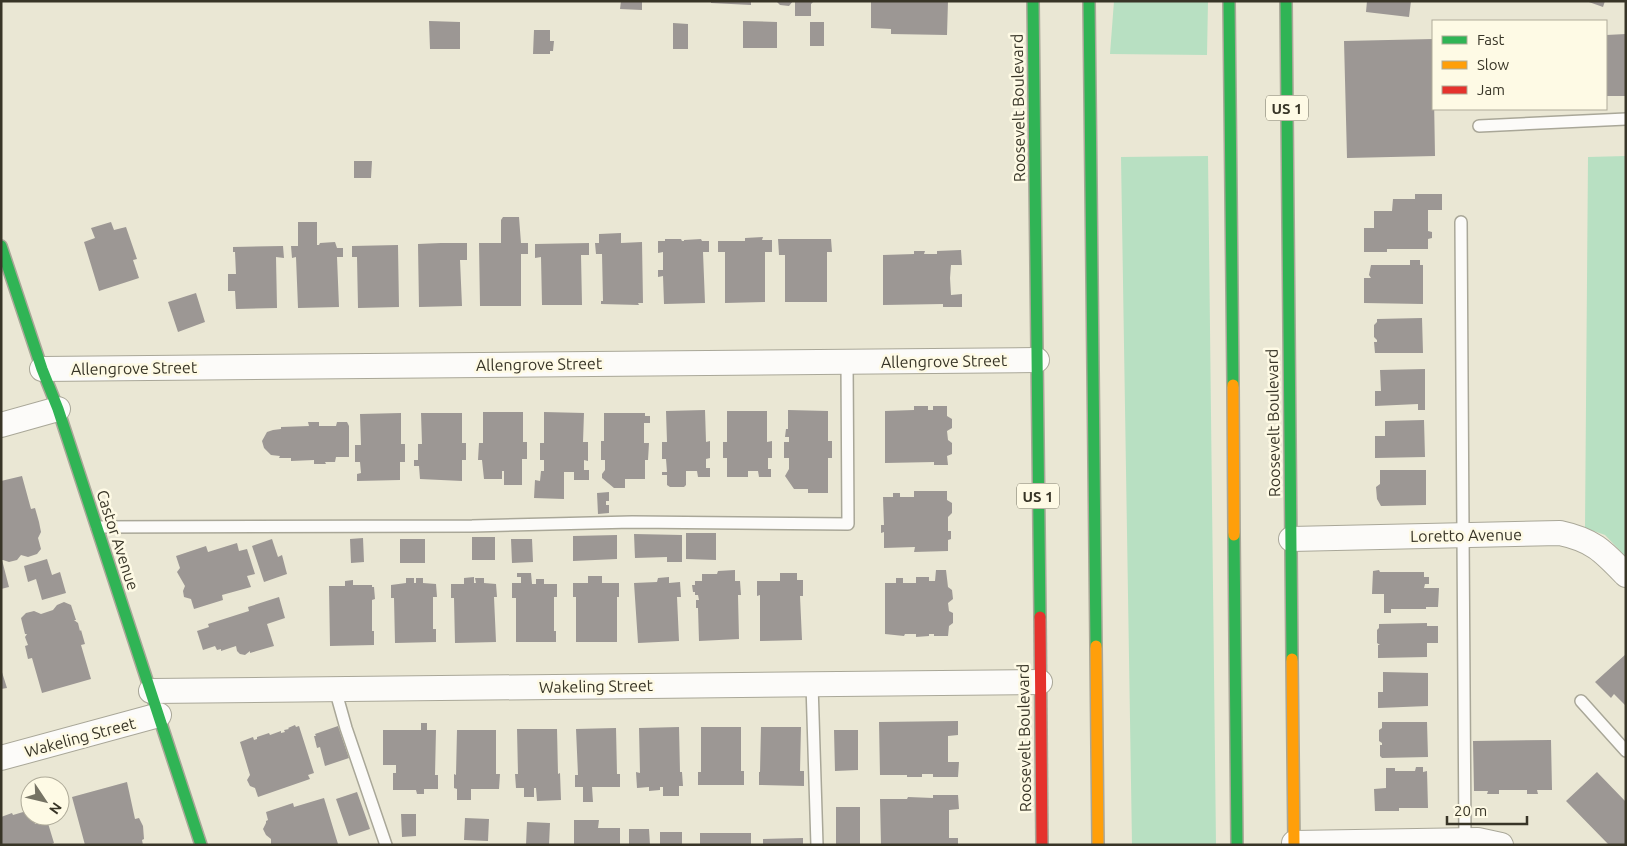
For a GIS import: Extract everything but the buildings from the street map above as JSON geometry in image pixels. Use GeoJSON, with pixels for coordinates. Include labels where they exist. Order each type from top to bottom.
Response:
{"type":"FeatureCollection","features":[{"type":"Feature","properties":{"kind":"main road","name":"Roosevelt Boulevard"},"geometry":{"type":"LineString","coordinates":[[1033,1],[1042,845]]}},
{"type":"Feature","properties":{"kind":"main road"},"geometry":{"type":"LineString","coordinates":[[1089,1],[1098,845]]}},
{"type":"Feature","properties":{"kind":"main road"},"geometry":{"type":"LineString","coordinates":[[1229,1],[1237,845]]}},
{"type":"Feature","properties":{"kind":"main road","name":"Roosevelt Boulevard"},"geometry":{"type":"LineString","coordinates":[[1286,1],[1294,844]]}},
{"type":"Feature","properties":{"kind":"main road","name":"Castor Avenue"},"geometry":{"type":"LineString","coordinates":[[1,246],[42,369],[58,409],[201,845]]}},
{"type":"Feature","properties":{"kind":"street","name":"Allengrove Street"},"geometry":{"type":"LineString","coordinates":[[42,369],[1037,360]]}},
{"type":"Feature","properties":{"kind":"street"},"geometry":{"type":"LineString","coordinates":[[1,425],[58,409]]}},
{"type":"Feature","properties":{"kind":"street","name":"Loretto Avenue"},"geometry":{"type":"LineString","coordinates":[[1291,539],[1560,533],[1578,537],[1600,549],[1626,575]]}},
{"type":"Feature","properties":{"kind":"street","name":"Wakeling Street"},"geometry":{"type":"LineString","coordinates":[[152,691],[1040,682]]}},
{"type":"Feature","properties":{"kind":"street","name":"Wakeling Street"},"geometry":{"type":"LineString","coordinates":[[1,758],[159,715]]}},
{"type":"Feature","properties":{"kind":"street"},"geometry":{"type":"LineString","coordinates":[[1294,844],[1465,843],[1478,840],[1500,845]]}},
{"type":"Feature","properties":{"kind":"lane"},"geometry":{"type":"LineString","coordinates":[[1479,126],[1626,119]]}},
{"type":"Feature","properties":{"kind":"lane"},"geometry":{"type":"LineString","coordinates":[[1461,222],[1465,843]]}},
{"type":"Feature","properties":{"kind":"lane"},"geometry":{"type":"LineString","coordinates":[[97,527],[472,526],[632,522],[848,524],[847,362]]}},
{"type":"Feature","properties":{"kind":"lane"},"geometry":{"type":"LineString","coordinates":[[812,684],[817,845]]}},
{"type":"Feature","properties":{"kind":"lane"},"geometry":{"type":"LineString","coordinates":[[335,689],[349,737],[386,845]]}},
{"type":"Feature","properties":{"kind":"lane"},"geometry":{"type":"LineString","coordinates":[[1581,701],[1626,752]]}},
{"type":"Feature","properties":{"kind":"green space"},"geometry":{"type":"Polygon","coordinates":[[[1114,1],[1208,1],[1207,55],[1110,54],[1114,1]]]}},
{"type":"Feature","properties":{"kind":"green space"},"geometry":{"type":"Polygon","coordinates":[[[1208,156],[1216,845],[1132,845],[1121,157],[1208,156]]]}},
{"type":"Feature","properties":{"kind":"green space"},"geometry":{"type":"Polygon","coordinates":[[[1626,156],[1626,557],[1605,535],[1585,528],[1588,157],[1626,156]]]}},
{"type":"Feature","properties":{"kind":"traffic: fast"},"geometry":{"type":"LineString","coordinates":[[1033,1],[1040,617]]}},
{"type":"Feature","properties":{"kind":"traffic: fast"},"geometry":{"type":"LineString","coordinates":[[1089,1],[1096,646]]}},
{"type":"Feature","properties":{"kind":"traffic: fast"},"geometry":{"type":"LineString","coordinates":[[1229,1],[1233,385]]}},
{"type":"Feature","properties":{"kind":"traffic: fast"},"geometry":{"type":"LineString","coordinates":[[1286,1],[1292,659]]}},
{"type":"Feature","properties":{"kind":"traffic: fast"},"geometry":{"type":"LineString","coordinates":[[1,246],[42,369],[58,409],[201,845]]}},
{"type":"Feature","properties":{"kind":"traffic: fast"},"geometry":{"type":"LineString","coordinates":[[1234,535],[1237,845]]}},
{"type":"Feature","properties":{"kind":"traffic: slow"},"geometry":{"type":"LineString","coordinates":[[1233,385],[1234,535]]}},
{"type":"Feature","properties":{"kind":"traffic: slow"},"geometry":{"type":"LineString","coordinates":[[1096,646],[1098,845]]}},
{"type":"Feature","properties":{"kind":"traffic: slow"},"geometry":{"type":"LineString","coordinates":[[1292,659],[1294,845]]}},
{"type":"Feature","properties":{"kind":"traffic: jam"},"geometry":{"type":"LineString","coordinates":[[1040,617],[1042,845]]}}]}
